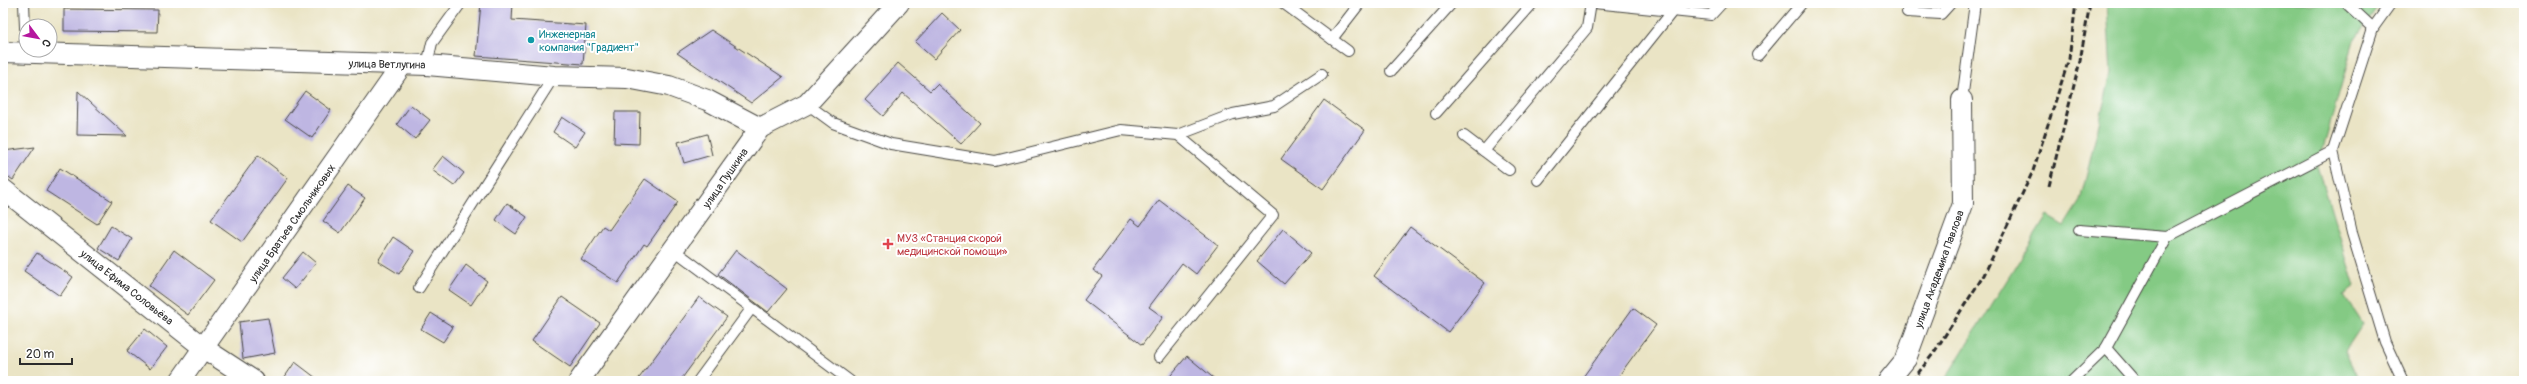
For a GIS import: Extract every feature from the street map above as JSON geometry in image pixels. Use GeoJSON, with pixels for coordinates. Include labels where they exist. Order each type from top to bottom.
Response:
{"type":"FeatureCollection","features":[{"type":"Feature","properties":{"kind":"street","name":"улица Пушкина"},"geometry":{"type":"LineString","coordinates":[[579,381],[760,128],[807,104],[899,3]]}},
{"type":"Feature","properties":{"kind":"street","name":"улица Ветлугина"},"geometry":{"type":"LineString","coordinates":[[3,52],[18,52]]}},
{"type":"Feature","properties":{"kind":"street","name":"улица Ветлугина"},"geometry":{"type":"LineString","coordinates":[[58,53],[427,65],[554,76],[627,78],[669,86],[707,100],[760,128]]}},
{"type":"Feature","properties":{"kind":"street","name":"улица Братьев Смольниковых"},"geometry":{"type":"LineString","coordinates":[[180,381],[205,349],[402,65]]}},
{"type":"Feature","properties":{"kind":"street","name":"улица Академика Павлова"},"geometry":{"type":"LineString","coordinates":[[1888,381],[1906,359],[1963,204],[1962,100]]}},
{"type":"Feature","properties":{"kind":"street","name":"улица Ефима Соловьёва"},"geometry":{"type":"LineString","coordinates":[[3,189],[205,349],[254,381]]}},
{"type":"Feature","properties":{"kind":"lane"},"geometry":{"type":"LineString","coordinates":[[24,3],[25,18]]}},
{"type":"Feature","properties":{"kind":"lane"},"geometry":{"type":"LineString","coordinates":[[427,65],[432,44],[460,3]]}},
{"type":"Feature","properties":{"kind":"lane"},"geometry":{"type":"LineString","coordinates":[[1332,39],[1360,3]]}},
{"type":"Feature","properties":{"kind":"lane"},"geometry":{"type":"LineString","coordinates":[[1436,113],[1533,3]]}},
{"type":"Feature","properties":{"kind":"lane"},"geometry":{"type":"LineString","coordinates":[[1484,151],[1587,28],[1592,3],[1643,5],[1672,12],[1710,15],[1722,3]]}},
{"type":"Feature","properties":{"kind":"lane"},"geometry":{"type":"LineString","coordinates":[[1758,55],[1802,3]]}},
{"type":"Feature","properties":{"kind":"lane"},"geometry":{"type":"LineString","coordinates":[[1908,3],[1907,12],[1941,14],[1950,3]]}},
{"type":"Feature","properties":{"kind":"lane"},"geometry":{"type":"LineString","coordinates":[[1962,100],[1975,3]]}},
{"type":"Feature","properties":{"kind":"lane"},"geometry":{"type":"LineString","coordinates":[[2346,3],[2373,28]]}},
{"type":"Feature","properties":{"kind":"lane"},"geometry":{"type":"LineString","coordinates":[[2391,3],[2373,28],[2333,151],[2352,233],[2386,342],[2403,381]]}},
{"type":"Feature","properties":{"kind":"lane"},"geometry":{"type":"LineString","coordinates":[[1286,4],[1348,51]]}},
{"type":"Feature","properties":{"kind":"lane"},"geometry":{"type":"LineString","coordinates":[[1391,71],[1450,4]]}},
{"type":"Feature","properties":{"kind":"lane"},"geometry":{"type":"LineString","coordinates":[[1538,180],[1672,12]]}},
{"type":"Feature","properties":{"kind":"lane"},"geometry":{"type":"LineString","coordinates":[[807,104],[833,123],[891,144],[995,161],[1121,130],[1178,135],[1233,114],[1274,106],[1322,74]]}},
{"type":"Feature","properties":{"kind":"lane"},"geometry":{"type":"LineString","coordinates":[[419,288],[554,76]]}},
{"type":"Feature","properties":{"kind":"lane"},"geometry":{"type":"LineString","coordinates":[[1159,357],[1273,215],[1178,135]]}},
{"type":"Feature","properties":{"kind":"lane"},"geometry":{"type":"LineString","coordinates":[[1464,136],[1509,170]]}},
{"type":"Feature","properties":{"kind":"lane"},"geometry":{"type":"LineString","coordinates":[[2079,230],[2167,237],[2333,151]]}},
{"type":"Feature","properties":{"kind":"lane"},"geometry":{"type":"LineString","coordinates":[[2072,381],[2106,348],[2167,237]]}},
{"type":"Feature","properties":{"kind":"lane"},"geometry":{"type":"LineString","coordinates":[[674,250],[751,309],[850,381]]}},
{"type":"Feature","properties":{"kind":"lane"},"geometry":{"type":"LineString","coordinates":[[698,381],[751,309]]}},
{"type":"Feature","properties":{"kind":"lane"},"geometry":{"type":"LineString","coordinates":[[2106,348],[2135,381]]}},
{"type":"Feature","properties":{"kind":"green space"},"geometry":{"type":"Polygon","coordinates":[[[2107,3],[2381,3],[2354,41],[2318,166],[2355,287],[2344,295],[2363,324],[2345,351],[2359,381],[1944,381],[2047,216],[2064,226],[2080,201],[2111,74],[2107,3]]]}},
{"type":"Feature","properties":{"kind":"building","name":"Инженерная компания \"Градиент\""},"geometry":{"type":"Polygon","coordinates":[[[481,3],[513,3],[512,20],[586,25],[583,64],[476,56],[481,3]]]}},
{"type":"Feature","properties":{"kind":"building"},"geometry":{"type":"Polygon","coordinates":[[[64,9],[158,10],[157,32],[64,31],[64,9]]]}},
{"type":"Feature","properties":{"kind":"building"},"geometry":{"type":"Polygon","coordinates":[[[942,13],[960,30],[934,59],[915,42],[942,13]]]}},
{"type":"Feature","properties":{"kind":"building"},"geometry":{"type":"Polygon","coordinates":[[[711,30],[783,77],[751,103],[677,53],[711,30]]]}},
{"type":"Feature","properties":{"kind":"building"},"geometry":{"type":"Polygon","coordinates":[[[898,63],[930,91],[937,84],[980,123],[961,144],[903,93],[883,116],[865,100],[898,63]]]}},
{"type":"Feature","properties":{"kind":"building"},"geometry":{"type":"Polygon","coordinates":[[[78,91],[127,136],[77,135],[78,91]]]}},
{"type":"Feature","properties":{"kind":"building"},"geometry":{"type":"Polygon","coordinates":[[[305,91],[331,110],[312,138],[285,119],[305,91]]]}},
{"type":"Feature","properties":{"kind":"building"},"geometry":{"type":"Polygon","coordinates":[[[1324,100],[1365,130],[1323,189],[1281,159],[1324,100]]]}},
{"type":"Feature","properties":{"kind":"building"},"geometry":{"type":"Polygon","coordinates":[[[411,105],[430,120],[415,139],[397,124],[411,105]]]}},
{"type":"Feature","properties":{"kind":"building"},"geometry":{"type":"Polygon","coordinates":[[[615,112],[640,112],[639,144],[614,143],[615,112]]]}},
{"type":"Feature","properties":{"kind":"building"},"geometry":{"type":"Polygon","coordinates":[[[562,117],[585,132],[575,147],[553,132],[562,117]]]}},
{"type":"Feature","properties":{"kind":"building"},"geometry":{"type":"Polygon","coordinates":[[[707,134],[712,155],[684,163],[678,142],[707,134]]]}},
{"type":"Feature","properties":{"kind":"building"},"geometry":{"type":"Polygon","coordinates":[[[35,147],[13,180],[3,173],[3,151],[35,147]]]}},
{"type":"Feature","properties":{"kind":"building"},"geometry":{"type":"Polygon","coordinates":[[[258,155],[288,178],[242,242],[211,220],[258,155]]]}},
{"type":"Feature","properties":{"kind":"building"},"geometry":{"type":"Polygon","coordinates":[[[443,156],[464,173],[454,186],[432,170],[443,156]]]}},
{"type":"Feature","properties":{"kind":"building"},"geometry":{"type":"Polygon","coordinates":[[[60,168],[112,201],[97,224],[46,191],[60,168]]]}},
{"type":"Feature","properties":{"kind":"building"},"geometry":{"type":"Polygon","coordinates":[[[645,179],[678,202],[647,246],[644,244],[618,283],[581,259],[603,226],[609,230],[645,179]]]}},
{"type":"Feature","properties":{"kind":"building"},"geometry":{"type":"Polygon","coordinates":[[[348,186],[365,198],[340,233],[323,221],[348,186]]]}},
{"type":"Feature","properties":{"kind":"building"},"geometry":{"type":"Polygon","coordinates":[[[1159,200],[1218,245],[1196,274],[1182,263],[1149,307],[1163,317],[1142,345],[1084,300],[1102,276],[1093,270],[1131,219],[1140,226],[1159,200]]]}},
{"type":"Feature","properties":{"kind":"building"},"geometry":{"type":"Polygon","coordinates":[[[507,203],[527,217],[516,234],[496,220],[507,203]]]}},
{"type":"Feature","properties":{"kind":"building"},"geometry":{"type":"Polygon","coordinates":[[[111,226],[132,239],[119,261],[98,248],[111,226]]]}},
{"type":"Feature","properties":{"kind":"building"},"geometry":{"type":"Polygon","coordinates":[[[1410,227],[1485,283],[1448,332],[1374,276],[1410,227]]]}},
{"type":"Feature","properties":{"kind":"building"},"geometry":{"type":"Polygon","coordinates":[[[1283,229],[1311,253],[1284,284],[1257,261],[1283,229]]]}},
{"type":"Feature","properties":{"kind":"building"},"geometry":{"type":"Polygon","coordinates":[[[393,237],[414,251],[399,274],[378,261],[393,237]]]}},
{"type":"Feature","properties":{"kind":"building"},"geometry":{"type":"Polygon","coordinates":[[[174,250],[214,280],[188,315],[149,286],[174,250]]]}},
{"type":"Feature","properties":{"kind":"building"},"geometry":{"type":"Polygon","coordinates":[[[736,250],[787,289],[768,312],[718,274],[736,250]]]}},
{"type":"Feature","properties":{"kind":"building"},"geometry":{"type":"Polygon","coordinates":[[[303,252],[316,263],[295,289],[282,278],[303,252]]]}},
{"type":"Feature","properties":{"kind":"building"},"geometry":{"type":"Polygon","coordinates":[[[37,253],[73,277],[60,296],[24,271],[37,253]]]}},
{"type":"Feature","properties":{"kind":"building"},"geometry":{"type":"Polygon","coordinates":[[[466,265],[487,281],[471,305],[449,290],[466,265]]]}},
{"type":"Feature","properties":{"kind":"building"},"geometry":{"type":"Polygon","coordinates":[[[562,297],[600,323],[570,367],[532,341],[562,297]]]}},
{"type":"Feature","properties":{"kind":"building"},"geometry":{"type":"Polygon","coordinates":[[[699,297],[727,317],[680,381],[637,381],[699,297]]]}},
{"type":"Feature","properties":{"kind":"building"},"geometry":{"type":"Polygon","coordinates":[[[1633,308],[1656,325],[1615,381],[1580,381],[1633,308]]]}},
{"type":"Feature","properties":{"kind":"building"},"geometry":{"type":"Polygon","coordinates":[[[431,313],[453,327],[443,342],[421,329],[431,313]]]}},
{"type":"Feature","properties":{"kind":"building"},"geometry":{"type":"Polygon","coordinates":[[[268,318],[275,353],[243,359],[239,322],[268,318]]]}},
{"type":"Feature","properties":{"kind":"building"},"geometry":{"type":"Polygon","coordinates":[[[145,329],[167,347],[150,369],[127,351],[145,329]]]}},
{"type":"Feature","properties":{"kind":"building"},"geometry":{"type":"Polygon","coordinates":[[[1187,356],[1217,381],[1166,381],[1187,356]]]}},
{"type":"Feature","properties":{"kind":"building"},"geometry":{"type":"Polygon","coordinates":[[[295,362],[320,381],[282,381],[295,362]]]}},
{"type":"Feature","properties":{"kind":"railway"},"geometry":{"type":"LineString","coordinates":[[1912,381],[1933,354],[1984,275],[2033,171],[2069,59],[2076,3]]}},
{"type":"Feature","properties":{"kind":"railway"},"geometry":{"type":"LineString","coordinates":[[2049,186],[2080,61],[2090,3]]}},
{"type":"Feature","properties":{"kind":"place","name":"Инженерная компания \"Градиент\""},"geometry":{"type":"Point","coordinates":[531,40]}},
{"type":"Feature","properties":{"kind":"place","name":"МУЗ «Станция скорой медицинской помощи»"},"geometry":{"type":"Point","coordinates":[888,244]}}]}
